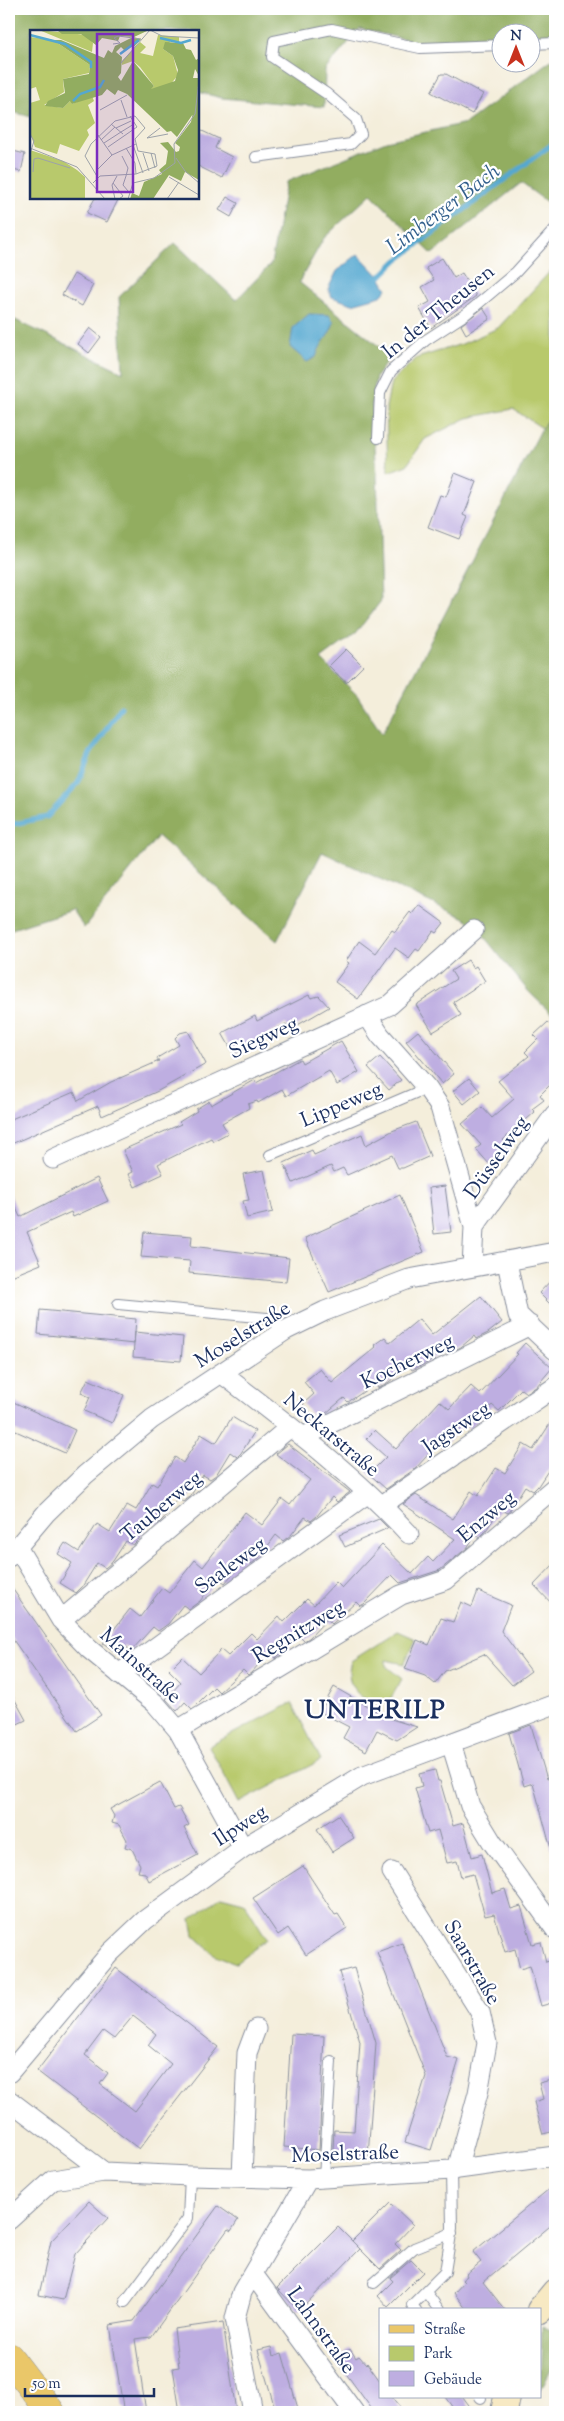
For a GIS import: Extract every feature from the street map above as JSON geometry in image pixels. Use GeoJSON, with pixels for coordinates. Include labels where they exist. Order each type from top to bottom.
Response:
{"type":"FeatureCollection","features":[{"type":"Feature","properties":{"kind":"main road"},"geometry":{"type":"LineString","coordinates":[[542,2308],[555,2292]]}},
{"type":"Feature","properties":{"kind":"main road"},"geometry":{"type":"LineString","coordinates":[[9,2357],[51,2412]]}},
{"type":"Feature","properties":{"kind":"main road"},"geometry":{"type":"LineString","coordinates":[[504,2412],[507,2398]]}},
{"type":"Feature","properties":{"kind":"street","name":"Siegweg"},"geometry":{"type":"LineString","coordinates":[[52,1159],[390,1005],[474,930]]}},
{"type":"Feature","properties":{"kind":"street"},"geometry":{"type":"LineString","coordinates":[[367,1015],[380,1035],[427,1088],[440,1107],[474,1227],[472,1267]]}},
{"type":"Feature","properties":{"kind":"street","name":"Düsselweg"},"geometry":{"type":"LineString","coordinates":[[474,1227],[555,1114]]}},
{"type":"Feature","properties":{"kind":"street","name":"Moselstraße"},"geometry":{"type":"LineString","coordinates":[[13,1552],[46,1513],[85,1475],[152,1419],[286,1330],[325,1311],[409,1279],[555,1252]]}},
{"type":"Feature","properties":{"kind":"street"},"geometry":{"type":"LineString","coordinates":[[507,1262],[518,1315],[555,1350]]}},
{"type":"Feature","properties":{"kind":"street","name":"Kocherweg"},"geometry":{"type":"LineString","coordinates":[[297,1432],[530,1325]]}},
{"type":"Feature","properties":{"kind":"street","name":"Neckarstraße"},"geometry":{"type":"LineString","coordinates":[[221,1373],[297,1432],[375,1499],[409,1534]]}},
{"type":"Feature","properties":{"kind":"street","name":"Jagstweg"},"geometry":{"type":"LineString","coordinates":[[375,1499],[555,1387]]}},
{"type":"Feature","properties":{"kind":"street","name":"Tauberweg"},"geometry":{"type":"LineString","coordinates":[[61,1620],[297,1432]]}},
{"type":"Feature","properties":{"kind":"street","name":"Enzweg"},"geometry":{"type":"LineString","coordinates":[[446,1580],[555,1487]]}},
{"type":"Feature","properties":{"kind":"street","name":"Saaleweg"},"geometry":{"type":"LineString","coordinates":[[119,1674],[375,1499]]}},
{"type":"Feature","properties":{"kind":"street","name":"Mainstraße"},"geometry":{"type":"LineString","coordinates":[[13,1552],[61,1620],[89,1649],[155,1703],[178,1730],[243,1848]]}},
{"type":"Feature","properties":{"kind":"street","name":"Regnitzweg"},"geometry":{"type":"LineString","coordinates":[[178,1730],[401,1595],[446,1580]]}},
{"type":"Feature","properties":{"kind":"street","name":"Ilpweg"},"geometry":{"type":"LineString","coordinates":[[9,2073],[110,1954],[145,1920],[243,1848],[362,1776],[555,1704]]}},
{"type":"Feature","properties":{"kind":"street"},"geometry":{"type":"LineString","coordinates":[[451,1742],[470,1806],[492,1842],[555,1929]]}},
{"type":"Feature","properties":{"kind":"street","name":"Saarstraße"},"geometry":{"type":"LineString","coordinates":[[392,1872],[480,2012],[487,2043],[478,2093],[454,2170]]}},
{"type":"Feature","properties":{"kind":"street"},"geometry":{"type":"LineString","coordinates":[[242,2177],[247,2053],[256,2029]]}},
{"type":"Feature","properties":{"kind":"street"},"geometry":{"type":"LineString","coordinates":[[9,2100],[104,2172]]}},
{"type":"Feature","properties":{"kind":"street","name":"Moselstraße"},"geometry":{"type":"LineString","coordinates":[[12,2208],[52,2180],[104,2172],[190,2176],[316,2178],[454,2170],[555,2156]]}},
{"type":"Feature","properties":{"kind":"street"},"geometry":{"type":"LineString","coordinates":[[253,2412],[235,2318],[242,2292],[316,2178]]}},
{"type":"Feature","properties":{"kind":"street","name":"Lahnstraße"},"geometry":{"type":"LineString","coordinates":[[253,2274],[354,2412]]}},
{"type":"Feature","properties":{"kind":"lane"},"geometry":{"type":"LineString","coordinates":[[256,157],[351,144],[361,134],[356,119],[326,94],[272,57],[274,41],[332,29],[420,48],[492,45]]}},
{"type":"Feature","properties":{"kind":"lane"},"geometry":{"type":"LineString","coordinates":[[542,44],[555,43]]}},
{"type":"Feature","properties":{"kind":"lane","name":"In der Theusen"},"geometry":{"type":"LineString","coordinates":[[378,438],[380,393],[391,371],[426,340],[466,314],[516,272],[555,228]]}},
{"type":"Feature","properties":{"kind":"lane","name":"Lippeweg"},"geometry":{"type":"LineString","coordinates":[[270,1155],[427,1088]]}},
{"type":"Feature","properties":{"kind":"lane"},"geometry":{"type":"LineString","coordinates":[[118,1304],[267,1318],[286,1330]]}},
{"type":"Feature","properties":{"kind":"lane"},"geometry":{"type":"LineString","coordinates":[[316,2178],[331,2061]]}},
{"type":"Feature","properties":{"kind":"lane"},"geometry":{"type":"LineString","coordinates":[[414,2308],[412,2305],[445,2272],[452,2233],[454,2170]]}},
{"type":"Feature","properties":{"kind":"lane"},"geometry":{"type":"LineString","coordinates":[[126,2302],[188,2218],[190,2176]]}},
{"type":"Feature","properties":{"kind":"lane"},"geometry":{"type":"LineString","coordinates":[[374,2283],[414,2248],[452,2233]]}},
{"type":"Feature","properties":{"kind":"lane"},"geometry":{"type":"LineString","coordinates":[[426,2292],[438,2308]]}},
{"type":"Feature","properties":{"kind":"green space"},"geometry":{"type":"Polygon","coordinates":[[[9,9],[555,9],[555,39],[542,40],[542,22],[492,22],[492,40],[418,42],[360,29],[325,70],[324,107],[222,98],[199,92],[199,30],[30,30],[30,117],[9,111],[9,9]]]}},
{"type":"Feature","properties":{"kind":"green space"},"geometry":{"type":"Polygon","coordinates":[[[555,57],[555,208],[521,183],[432,254],[371,194],[324,238],[299,282],[391,356],[376,377],[372,404],[377,474],[381,601],[355,634],[321,659],[357,695],[382,734],[542,428],[555,408],[555,1017],[528,991],[486,939],[464,918],[322,852],[277,941],[158,836],[84,928],[72,910],[9,930],[9,317],[123,372],[119,297],[175,243],[236,300],[271,264],[286,182],[386,141],[466,123],[535,72],[542,72],[542,67],[555,57]]]}},
{"type":"Feature","properties":{"kind":"green space"},"geometry":{"type":"Polygon","coordinates":[[[555,266],[555,408],[542,428],[513,409],[467,418],[425,439],[407,465],[388,472],[386,407],[391,382],[417,358],[462,344],[498,328],[555,266]]]}},
{"type":"Feature","properties":{"kind":"green space"},"geometry":{"type":"Polygon","coordinates":[[[398,1631],[416,1639],[404,1664],[386,1660],[386,1666],[402,1679],[388,1703],[370,1701],[352,1686],[349,1671],[351,1661],[398,1631]]]}},
{"type":"Feature","properties":{"kind":"green space"},"geometry":{"type":"Polygon","coordinates":[[[292,1703],[321,1760],[239,1803],[209,1746],[292,1703]]]}},
{"type":"Feature","properties":{"kind":"green space"},"geometry":{"type":"Polygon","coordinates":[[[221,1896],[244,1902],[267,1939],[236,1963],[215,1955],[194,1935],[191,1919],[221,1896]]]}},
{"type":"Feature","properties":{"kind":"green space"},"geometry":{"type":"Polygon","coordinates":[[[542,2326],[555,2332],[555,2361],[542,2387],[542,2326]]]}},
{"type":"Feature","properties":{"kind":"water"},"geometry":{"type":"Polygon","coordinates":[[[358,254],[380,277],[387,289],[381,296],[352,304],[332,297],[328,289],[337,271],[358,254]]]}},
{"type":"Feature","properties":{"kind":"water"},"geometry":{"type":"Polygon","coordinates":[[[309,314],[329,315],[334,322],[316,357],[307,362],[290,347],[293,328],[309,314]]]}},
{"type":"Feature","properties":{"kind":"building"},"geometry":{"type":"Polygon","coordinates":[[[441,74],[446,74],[483,94],[472,114],[431,92],[441,74]]]}},
{"type":"Feature","properties":{"kind":"building"},"geometry":{"type":"Polygon","coordinates":[[[199,129],[219,139],[215,148],[232,157],[222,178],[199,166],[199,129]]]}},
{"type":"Feature","properties":{"kind":"building"},"geometry":{"type":"Polygon","coordinates":[[[9,150],[25,154],[21,172],[9,169],[9,150]]]}},
{"type":"Feature","properties":{"kind":"building"},"geometry":{"type":"Polygon","coordinates":[[[227,197],[238,203],[231,217],[219,210],[227,197]]]}},
{"type":"Feature","properties":{"kind":"building"},"geometry":{"type":"Polygon","coordinates":[[[94,199],[118,199],[107,222],[87,213],[94,199]]]}},
{"type":"Feature","properties":{"kind":"building"},"geometry":{"type":"Polygon","coordinates":[[[442,258],[454,278],[462,273],[476,296],[431,328],[419,308],[430,302],[422,287],[434,280],[426,268],[442,258]]]}},
{"type":"Feature","properties":{"kind":"building"},"geometry":{"type":"Polygon","coordinates":[[[74,274],[93,285],[82,306],[62,295],[74,274]]]}},
{"type":"Feature","properties":{"kind":"building"},"geometry":{"type":"Polygon","coordinates":[[[483,308],[490,319],[466,334],[461,325],[483,308]]]}},
{"type":"Feature","properties":{"kind":"building"},"geometry":{"type":"Polygon","coordinates":[[[90,328],[101,337],[89,353],[78,344],[90,328]]]}},
{"type":"Feature","properties":{"kind":"building"},"geometry":{"type":"Polygon","coordinates":[[[455,473],[477,482],[464,515],[468,517],[459,539],[428,527],[440,495],[446,497],[455,473]]]}},
{"type":"Feature","properties":{"kind":"building"},"geometry":{"type":"Polygon","coordinates":[[[346,649],[363,666],[346,683],[329,666],[346,649]]]}},
{"type":"Feature","properties":{"kind":"building"},"geometry":{"type":"Polygon","coordinates":[[[419,905],[444,923],[436,933],[433,931],[419,951],[416,949],[409,958],[395,948],[358,999],[335,982],[349,963],[346,961],[359,941],[375,953],[392,930],[395,932],[410,912],[412,914],[419,905]]]}},
{"type":"Feature","properties":{"kind":"building"},"geometry":{"type":"Polygon","coordinates":[[[468,960],[473,968],[476,966],[485,981],[453,1002],[461,1015],[433,1032],[416,1005],[456,979],[451,971],[468,960]]]}},
{"type":"Feature","properties":{"kind":"building"},"geometry":{"type":"Polygon","coordinates":[[[309,995],[311,998],[319,996],[329,1007],[289,1030],[286,1024],[234,1054],[222,1033],[255,1016],[257,1021],[309,995]]]}},
{"type":"Feature","properties":{"kind":"building"},"geometry":{"type":"Polygon","coordinates":[[[548,1022],[555,1029],[555,1080],[540,1095],[544,1100],[532,1109],[535,1112],[503,1140],[510,1148],[490,1165],[476,1149],[481,1145],[462,1124],[482,1107],[492,1118],[514,1099],[498,1081],[529,1056],[525,1052],[538,1039],[534,1035],[548,1022]]]}},
{"type":"Feature","properties":{"kind":"building"},"geometry":{"type":"Polygon","coordinates":[[[188,1031],[206,1064],[158,1091],[102,1116],[98,1106],[9,1145],[9,1120],[74,1092],[78,1101],[111,1082],[159,1061],[157,1058],[179,1045],[175,1038],[180,1033],[188,1031]]]}},
{"type":"Feature","properties":{"kind":"building"},"geometry":{"type":"Polygon","coordinates":[[[418,1031],[454,1074],[442,1084],[406,1041],[418,1031]]]}},
{"type":"Feature","properties":{"kind":"building"},"geometry":{"type":"Polygon","coordinates":[[[341,1041],[359,1072],[337,1085],[329,1071],[286,1096],[282,1089],[258,1103],[257,1101],[248,1104],[249,1108],[222,1123],[228,1133],[213,1141],[211,1138],[158,1164],[163,1174],[135,1187],[129,1174],[133,1172],[123,1150],[181,1124],[179,1122],[209,1101],[211,1105],[255,1080],[256,1083],[300,1059],[302,1063],[341,1041]]]}},
{"type":"Feature","properties":{"kind":"building"},"geometry":{"type":"Polygon","coordinates":[[[380,1057],[401,1080],[389,1090],[368,1067],[380,1057]]]}},
{"type":"Feature","properties":{"kind":"building"},"geometry":{"type":"Polygon","coordinates":[[[469,1078],[480,1091],[464,1104],[453,1091],[469,1078]]]}},
{"type":"Feature","properties":{"kind":"building"},"geometry":{"type":"Polygon","coordinates":[[[416,1122],[430,1156],[403,1168],[398,1168],[392,1155],[347,1175],[343,1168],[334,1172],[331,1166],[293,1183],[284,1163],[312,1150],[314,1155],[362,1134],[366,1145],[392,1131],[416,1122]]]}},
{"type":"Feature","properties":{"kind":"building"},"geometry":{"type":"Polygon","coordinates":[[[264,1170],[273,1212],[247,1218],[243,1201],[249,1200],[243,1174],[264,1170]]]}},
{"type":"Feature","properties":{"kind":"building"},"geometry":{"type":"Polygon","coordinates":[[[97,1178],[108,1201],[73,1217],[71,1212],[27,1232],[41,1264],[9,1277],[9,1192],[20,1217],[97,1178]]]}},
{"type":"Feature","properties":{"kind":"building"},"geometry":{"type":"Polygon","coordinates":[[[445,1186],[451,1232],[434,1234],[429,1188],[445,1186]]]}},
{"type":"Feature","properties":{"kind":"building"},"geometry":{"type":"Polygon","coordinates":[[[400,1195],[424,1252],[329,1292],[305,1238],[400,1195]]]}},
{"type":"Feature","properties":{"kind":"building"},"geometry":{"type":"Polygon","coordinates":[[[144,1232],[192,1236],[191,1246],[289,1258],[286,1282],[189,1273],[190,1261],[141,1257],[144,1232]]]}},
{"type":"Feature","properties":{"kind":"building"},"geometry":{"type":"Polygon","coordinates":[[[555,1276],[555,1309],[539,1293],[555,1276]]]}},
{"type":"Feature","properties":{"kind":"building"},"geometry":{"type":"Polygon","coordinates":[[[481,1296],[502,1322],[488,1333],[476,1339],[474,1336],[461,1347],[447,1354],[444,1350],[427,1363],[412,1370],[409,1366],[389,1382],[378,1388],[375,1384],[348,1402],[344,1398],[325,1414],[315,1419],[303,1404],[314,1394],[304,1382],[320,1369],[332,1383],[376,1347],[374,1345],[385,1337],[390,1343],[419,1319],[432,1335],[481,1296]]]}},
{"type":"Feature","properties":{"kind":"building"},"geometry":{"type":"Polygon","coordinates":[[[40,1310],[136,1319],[134,1344],[38,1334],[40,1310]]]}},
{"type":"Feature","properties":{"kind":"building"},"geometry":{"type":"Polygon","coordinates":[[[135,1332],[183,1337],[181,1361],[133,1357],[135,1332]]]}},
{"type":"Feature","properties":{"kind":"building"},"geometry":{"type":"Polygon","coordinates":[[[525,1343],[552,1368],[536,1387],[526,1393],[521,1389],[499,1411],[492,1405],[470,1429],[465,1424],[442,1448],[438,1444],[415,1469],[386,1489],[367,1472],[372,1466],[375,1468],[386,1457],[366,1439],[375,1430],[396,1449],[440,1401],[449,1409],[471,1386],[480,1394],[518,1354],[516,1353],[525,1343]]]}},
{"type":"Feature","properties":{"kind":"building"},"geometry":{"type":"Polygon","coordinates":[[[88,1379],[124,1395],[112,1423],[84,1411],[90,1397],[81,1393],[88,1379]]]}},
{"type":"Feature","properties":{"kind":"building"},"geometry":{"type":"Polygon","coordinates":[[[9,1400],[75,1430],[65,1453],[9,1428],[9,1400]]]}},
{"type":"Feature","properties":{"kind":"building"},"geometry":{"type":"Polygon","coordinates":[[[555,1416],[555,1460],[538,1486],[533,1491],[525,1486],[508,1513],[500,1509],[485,1532],[480,1537],[476,1534],[467,1548],[440,1570],[400,1583],[392,1575],[364,1604],[360,1606],[356,1602],[332,1624],[327,1619],[304,1641],[299,1636],[276,1658],[270,1652],[251,1673],[248,1675],[243,1670],[219,1692],[214,1687],[192,1709],[185,1702],[177,1711],[166,1699],[181,1682],[169,1670],[182,1657],[199,1673],[221,1650],[228,1656],[251,1633],[257,1639],[279,1616],[284,1622],[307,1599],[314,1605],[336,1582],[342,1588],[382,1545],[412,1574],[428,1557],[433,1562],[455,1539],[403,1504],[416,1495],[453,1519],[471,1491],[478,1496],[496,1468],[505,1473],[523,1444],[533,1450],[555,1416]]]}},
{"type":"Feature","properties":{"kind":"building"},"geometry":{"type":"Polygon","coordinates":[[[232,1417],[255,1431],[237,1457],[230,1452],[216,1475],[210,1479],[203,1475],[190,1497],[183,1502],[177,1498],[158,1524],[151,1520],[139,1539],[133,1545],[126,1541],[113,1561],[105,1568],[97,1563],[76,1593],[60,1583],[72,1563],[58,1554],[65,1543],[79,1552],[97,1524],[110,1532],[127,1505],[136,1510],[152,1483],[157,1486],[175,1457],[183,1463],[201,1434],[216,1443],[232,1417]]]}},
{"type":"Feature","properties":{"kind":"building"},"geometry":{"type":"Polygon","coordinates":[[[288,1444],[350,1492],[337,1502],[332,1497],[317,1516],[311,1521],[305,1517],[291,1535],[283,1541],[276,1535],[258,1559],[251,1564],[245,1559],[225,1583],[218,1578],[200,1601],[189,1609],[183,1605],[168,1624],[158,1631],[153,1627],[131,1651],[124,1645],[118,1654],[103,1643],[130,1609],[140,1617],[162,1588],[169,1593],[195,1560],[203,1567],[245,1512],[262,1525],[282,1499],[290,1505],[310,1480],[276,1454],[288,1444]]]}},
{"type":"Feature","properties":{"kind":"building"},"geometry":{"type":"Polygon","coordinates":[[[379,1519],[388,1528],[345,1547],[339,1535],[379,1519]]]}},
{"type":"Feature","properties":{"kind":"building"},"geometry":{"type":"Polygon","coordinates":[[[555,1563],[555,1607],[534,1585],[555,1563]]]}},
{"type":"Feature","properties":{"kind":"building"},"geometry":{"type":"Polygon","coordinates":[[[9,1584],[101,1715],[77,1731],[9,1634],[9,1584]]]}},
{"type":"Feature","properties":{"kind":"building"},"geometry":{"type":"Polygon","coordinates":[[[478,1591],[511,1605],[501,1631],[531,1671],[512,1685],[484,1654],[445,1671],[435,1684],[425,1676],[405,1669],[417,1640],[429,1645],[441,1618],[453,1622],[461,1602],[472,1607],[478,1591]]]}},
{"type":"Feature","properties":{"kind":"building"},"geometry":{"type":"Polygon","coordinates":[[[334,1687],[388,1718],[417,1727],[397,1740],[377,1730],[366,1751],[343,1738],[349,1727],[320,1712],[334,1687]]]}},
{"type":"Feature","properties":{"kind":"building"},"geometry":{"type":"Polygon","coordinates":[[[9,1689],[26,1720],[13,1726],[9,1718],[9,1689]]]}},
{"type":"Feature","properties":{"kind":"building"},"geometry":{"type":"Polygon","coordinates":[[[531,1725],[547,1779],[555,1777],[555,1848],[551,1849],[533,1783],[524,1786],[509,1733],[531,1725]]]}},
{"type":"Feature","properties":{"kind":"building"},"geometry":{"type":"Polygon","coordinates":[[[435,1770],[453,1826],[463,1823],[472,1857],[482,1854],[492,1893],[505,1889],[511,1909],[521,1906],[532,1944],[541,1942],[546,1962],[555,1959],[555,2002],[541,2006],[530,1966],[520,1969],[515,1949],[505,1952],[494,1914],[485,1916],[473,1874],[461,1877],[457,1861],[447,1863],[438,1830],[428,1833],[415,1788],[422,1786],[419,1774],[435,1770]]]}},
{"type":"Feature","properties":{"kind":"building"},"geometry":{"type":"Polygon","coordinates":[[[160,1782],[174,1809],[179,1807],[189,1825],[184,1828],[198,1855],[149,1881],[145,1873],[138,1872],[140,1865],[132,1849],[125,1847],[127,1840],[119,1825],[112,1823],[114,1816],[110,1809],[160,1782]]]}},
{"type":"Feature","properties":{"kind":"building"},"geometry":{"type":"Polygon","coordinates":[[[338,1815],[354,1838],[332,1852],[317,1829],[338,1815]]]}},
{"type":"Feature","properties":{"kind":"building"},"geometry":{"type":"Polygon","coordinates":[[[303,1866],[335,1915],[338,1914],[347,1928],[306,1955],[288,1928],[278,1935],[253,1898],[303,1866]]]}},
{"type":"Feature","properties":{"kind":"building"},"geometry":{"type":"Polygon","coordinates":[[[402,1943],[447,2057],[459,2060],[431,2150],[405,2142],[426,2076],[377,1952],[402,1943]]]}},
{"type":"Feature","properties":{"kind":"building"},"geometry":{"type":"Polygon","coordinates":[[[116,1968],[218,2047],[139,2149],[37,2071],[116,1968]],[[133,2016],[114,2039],[103,2031],[85,2055],[108,2073],[100,2084],[135,2111],[171,2064],[148,2045],[156,2034],[133,2016]]]}},
{"type":"Feature","properties":{"kind":"building"},"geometry":{"type":"Polygon","coordinates":[[[354,1968],[376,2043],[368,2157],[337,2155],[338,2151],[333,2150],[334,2130],[354,2131],[360,2042],[339,1972],[354,1968]]]}},
{"type":"Feature","properties":{"kind":"building"},"geometry":{"type":"Polygon","coordinates":[[[291,2034],[324,2036],[319,2150],[284,2147],[291,2034]]]}},
{"type":"Feature","properties":{"kind":"building"},"geometry":{"type":"Polygon","coordinates":[[[555,2079],[555,2131],[543,2134],[534,2102],[543,2099],[539,2083],[555,2079]]]}},
{"type":"Feature","properties":{"kind":"building"},"geometry":{"type":"Polygon","coordinates":[[[555,2184],[555,2222],[483,2282],[503,2308],[465,2308],[454,2293],[464,2282],[462,2280],[467,2276],[466,2274],[481,2262],[473,2252],[555,2184]]]}},
{"type":"Feature","properties":{"kind":"building"},"geometry":{"type":"Polygon","coordinates":[[[89,2201],[108,2218],[75,2254],[63,2300],[39,2295],[51,2241],[89,2201]]]}},
{"type":"Feature","properties":{"kind":"building"},"geometry":{"type":"Polygon","coordinates":[[[390,2203],[413,2225],[395,2244],[401,2250],[380,2269],[352,2241],[390,2203]]]}},
{"type":"Feature","properties":{"kind":"building"},"geometry":{"type":"Polygon","coordinates":[[[218,2206],[238,2220],[231,2231],[228,2229],[151,2337],[135,2339],[146,2412],[126,2412],[125,2407],[123,2407],[110,2325],[134,2321],[218,2206]]]}},
{"type":"Feature","properties":{"kind":"building"},"geometry":{"type":"Polygon","coordinates":[[[338,2227],[360,2249],[299,2311],[277,2288],[338,2227]]]}},
{"type":"Feature","properties":{"kind":"building"},"geometry":{"type":"Polygon","coordinates":[[[411,2260],[423,2272],[388,2307],[378,2296],[393,2281],[390,2278],[411,2260]]]}},
{"type":"Feature","properties":{"kind":"building"},"geometry":{"type":"Polygon","coordinates":[[[223,2322],[236,2412],[180,2412],[173,2368],[179,2367],[174,2329],[223,2322]]]}},
{"type":"Feature","properties":{"kind":"building"},"geometry":{"type":"Polygon","coordinates":[[[271,2347],[273,2356],[282,2353],[299,2412],[276,2412],[258,2350],[271,2347]]]}},
{"type":"Feature","properties":{"kind":"building"},"geometry":{"type":"Polygon","coordinates":[[[350,2349],[356,2358],[359,2356],[367,2363],[379,2380],[379,2398],[393,2398],[404,2412],[374,2412],[336,2360],[350,2349]]]}},
{"type":"Feature","properties":{"kind":"building"},"geometry":{"type":"Polygon","coordinates":[[[446,2398],[464,2398],[474,2412],[456,2412],[446,2398]]]}},
{"type":"Feature","properties":{"kind":"waterway","name":"Limberger Bach"},"geometry":{"type":"LineString","coordinates":[[376,281],[396,261],[555,142]]}},
{"type":"Feature","properties":{"kind":"waterway","name":"Limberger Bach"},"geometry":{"type":"LineString","coordinates":[[9,825],[47,817],[78,783],[90,754],[121,707]]}},
{"type":"Feature","properties":{"kind":"district","name":"UNTERILP"},"geometry":{"type":"Point","coordinates":[375,1709]}}]}
